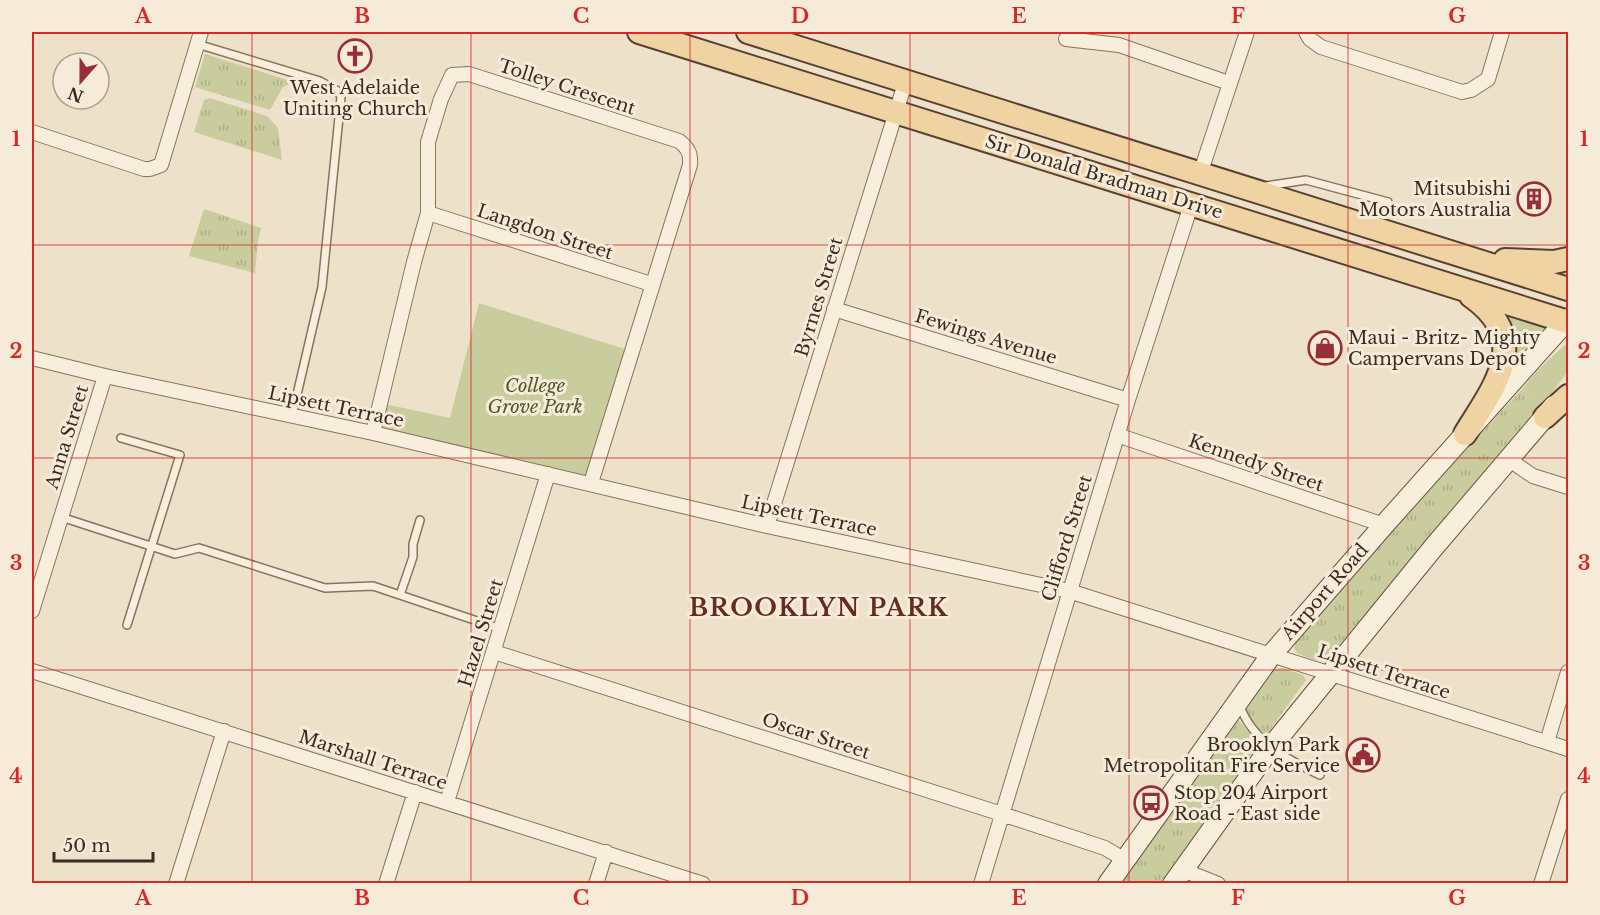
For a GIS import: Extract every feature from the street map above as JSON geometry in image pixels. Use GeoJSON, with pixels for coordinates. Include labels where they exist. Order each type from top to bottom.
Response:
{"type":"FeatureCollection","features":[{"type":"Feature","properties":{"kind":"main road","name":"Sir Donald Bradman Drive"},"geometry":{"type":"LineString","coordinates":[[639,32],[1568,321]]}},
{"type":"Feature","properties":{"kind":"main road","name":"Sir Donald Bradman Drive"},"geometry":{"type":"LineString","coordinates":[[748,32],[1250,189],[1296,195],[1448,251],[1569,290]]}},
{"type":"Feature","properties":{"kind":"main road"},"geometry":{"type":"LineString","coordinates":[[1448,251],[1521,262],[1569,260]]}},
{"type":"Feature","properties":{"kind":"main road"},"geometry":{"type":"LineString","coordinates":[[1461,288],[1495,316],[1503,335],[1504,352],[1503,366],[1494,386],[1465,434]]}},
{"type":"Feature","properties":{"kind":"main road","name":"Airport Road"},"geometry":{"type":"LineString","coordinates":[[1108,884],[1272,654],[1384,525],[1568,321]]}},
{"type":"Feature","properties":{"kind":"main road"},"geometry":{"type":"LineString","coordinates":[[1178,877],[1271,747],[1569,387]]}},
{"type":"Feature","properties":{"kind":"main road"},"geometry":{"type":"LineString","coordinates":[[1545,417],[1569,396]]}},
{"type":"Feature","properties":{"kind":"street"},"geometry":{"type":"LineString","coordinates":[[1200,174],[1246,32]]}},
{"type":"Feature","properties":{"kind":"street"},"geometry":{"type":"LineString","coordinates":[[1306,32],[1310,39],[1321,47],[1462,92],[1471,90],[1488,79],[1502,32]]}},
{"type":"Feature","properties":{"kind":"street"},"geometry":{"type":"LineString","coordinates":[[32,132],[144,169],[150,170],[161,165],[199,38]]}},
{"type":"Feature","properties":{"kind":"street"},"geometry":{"type":"LineString","coordinates":[[1066,39],[1119,45],[1230,82]]}},
{"type":"Feature","properties":{"kind":"street","name":"Tolley Crescent"},"geometry":{"type":"LineString","coordinates":[[373,433],[428,213],[428,142],[441,99],[452,75],[469,75],[679,141],[687,147],[690,157],[690,165],[651,284],[591,483]]}},
{"type":"Feature","properties":{"kind":"street","name":"Byrnes Street"},"geometry":{"type":"LineString","coordinates":[[766,525],[906,80]]}},
{"type":"Feature","properties":{"kind":"street","name":"Clifford Street"},"geometry":{"type":"LineString","coordinates":[[981,884],[1117,435],[1191,205]]}},
{"type":"Feature","properties":{"kind":"street","name":"Langdon Street"},"geometry":{"type":"LineString","coordinates":[[428,213],[651,284]]}},
{"type":"Feature","properties":{"kind":"street","name":"Fewings Avenue"},"geometry":{"type":"LineString","coordinates":[[834,309],[1128,400]]}},
{"type":"Feature","properties":{"kind":"street","name":"Lipsett Terrace"},"geometry":{"type":"LineString","coordinates":[[32,358],[105,376],[373,433],[766,525],[1069,591],[1569,749]]}},
{"type":"Feature","properties":{"kind":"street","name":"Anna Street"},"geometry":{"type":"LineString","coordinates":[[32,611],[105,376]]}},
{"type":"Feature","properties":{"kind":"street","name":"Kennedy Street"},"geometry":{"type":"LineString","coordinates":[[1117,435],[1384,525]]}},
{"type":"Feature","properties":{"kind":"street"},"geometry":{"type":"LineString","coordinates":[[1508,459],[1533,476],[1569,487]]}},
{"type":"Feature","properties":{"kind":"street","name":"Hazel Street"},"geometry":{"type":"LineString","coordinates":[[447,802],[549,474]]}},
{"type":"Feature","properties":{"kind":"street","name":"Oscar Street"},"geometry":{"type":"LineString","coordinates":[[494,652],[1002,814],[1105,848],[1125,860]]}},
{"type":"Feature","properties":{"kind":"street","name":"Marshall Terrace"},"geometry":{"type":"LineString","coordinates":[[32,671],[703,884]]}},
{"type":"Feature","properties":{"kind":"street"},"geometry":{"type":"LineString","coordinates":[[1547,742],[1569,672]]}},
{"type":"Feature","properties":{"kind":"street"},"geometry":{"type":"LineString","coordinates":[[176,884],[224,731]]}},
{"type":"Feature","properties":{"kind":"street"},"geometry":{"type":"LineString","coordinates":[[386,884],[415,792]]}},
{"type":"Feature","properties":{"kind":"street"},"geometry":{"type":"LineString","coordinates":[[1541,884],[1569,800]]}},
{"type":"Feature","properties":{"kind":"street"},"geometry":{"type":"LineString","coordinates":[[596,884],[606,852]]}},
{"type":"Feature","properties":{"kind":"street"},"geometry":{"type":"LineString","coordinates":[[1178,877],[1218,884]]}},
{"type":"Feature","properties":{"kind":"lane"},"geometry":{"type":"LineString","coordinates":[[199,38],[320,81],[338,91],[341,97],[322,287],[292,416]]}},
{"type":"Feature","properties":{"kind":"lane"},"geometry":{"type":"LineString","coordinates":[[1250,189],[1301,180],[1317,181],[1388,202]]}},
{"type":"Feature","properties":{"kind":"lane"},"geometry":{"type":"LineString","coordinates":[[1296,195],[1301,180]]}},
{"type":"Feature","properties":{"kind":"lane"},"geometry":{"type":"LineString","coordinates":[[121,438],[180,455],[127,625]]}},
{"type":"Feature","properties":{"kind":"lane"},"geometry":{"type":"LineString","coordinates":[[61,518],[175,554],[199,548],[325,588],[374,586],[501,629]]}},
{"type":"Feature","properties":{"kind":"lane"},"geometry":{"type":"LineString","coordinates":[[400,595],[413,556],[413,544],[420,520]]}},
{"type":"Feature","properties":{"kind":"lane"},"geometry":{"type":"LineString","coordinates":[[1238,701],[1248,724],[1271,747],[1293,762],[1320,775]]}},
{"type":"Feature","properties":{"kind":"green space"},"geometry":{"type":"Polygon","coordinates":[[[205,54],[294,82],[283,87],[270,110],[195,87],[205,54]]]}},
{"type":"Feature","properties":{"kind":"green space"},"geometry":{"type":"Polygon","coordinates":[[[210,98],[267,116],[278,128],[282,160],[194,132],[204,100],[210,98]]]}},
{"type":"Feature","properties":{"kind":"green space"},"geometry":{"type":"Polygon","coordinates":[[[204,209],[261,228],[255,273],[189,256],[204,209]]]}},
{"type":"Feature","properties":{"kind":"green space","name":"College Grove Park"},"geometry":{"type":"Polygon","coordinates":[[[479,303],[631,351],[591,483],[373,433],[380,403],[450,418],[479,303]]]}},
{"type":"Feature","properties":{"kind":"green space"},"geometry":{"type":"Polygon","coordinates":[[[1506,310],[1552,324],[1511,374],[1506,310]]]}},
{"type":"Feature","properties":{"kind":"green space"},"geometry":{"type":"Polygon","coordinates":[[[1568,342],[1568,371],[1544,404],[1522,389],[1536,372],[1568,342]]]}},
{"type":"Feature","properties":{"kind":"green space"},"geometry":{"type":"Polygon","coordinates":[[[1522,389],[1544,404],[1329,657],[1317,660],[1297,653],[1294,647],[1297,641],[1418,500],[1522,389]]]}},
{"type":"Feature","properties":{"kind":"green space"},"geometry":{"type":"Polygon","coordinates":[[[1283,668],[1303,675],[1306,680],[1264,738],[1248,719],[1247,707],[1253,694],[1270,673],[1274,669],[1283,668]]]}},
{"type":"Feature","properties":{"kind":"green space"},"geometry":{"type":"Polygon","coordinates":[[[1237,718],[1259,745],[1160,883],[1119,884],[1237,718]]]}},
{"type":"Feature","properties":{"kind":"place","name":"West Adelaide Uniting Church"},"geometry":{"type":"Point","coordinates":[355,56]}},
{"type":"Feature","properties":{"kind":"place","name":"Mitsubishi Motors Australia"},"geometry":{"type":"Point","coordinates":[1534,199]}},
{"type":"Feature","properties":{"kind":"place","name":"Maui - Britz- Mighty Campervans Depot"},"geometry":{"type":"Point","coordinates":[1325,348]}},
{"type":"Feature","properties":{"kind":"place","name":"Brooklyn Park Metropolitan Fire Service"},"geometry":{"type":"Point","coordinates":[1363,755]}},
{"type":"Feature","properties":{"kind":"place","name":"Stop 204 Airport Road - East side"},"geometry":{"type":"Point","coordinates":[1151,803]}},
{"type":"Feature","properties":{"kind":"district","name":"BROOKLYN PARK"},"geometry":{"type":"Point","coordinates":[819,608]}}]}
